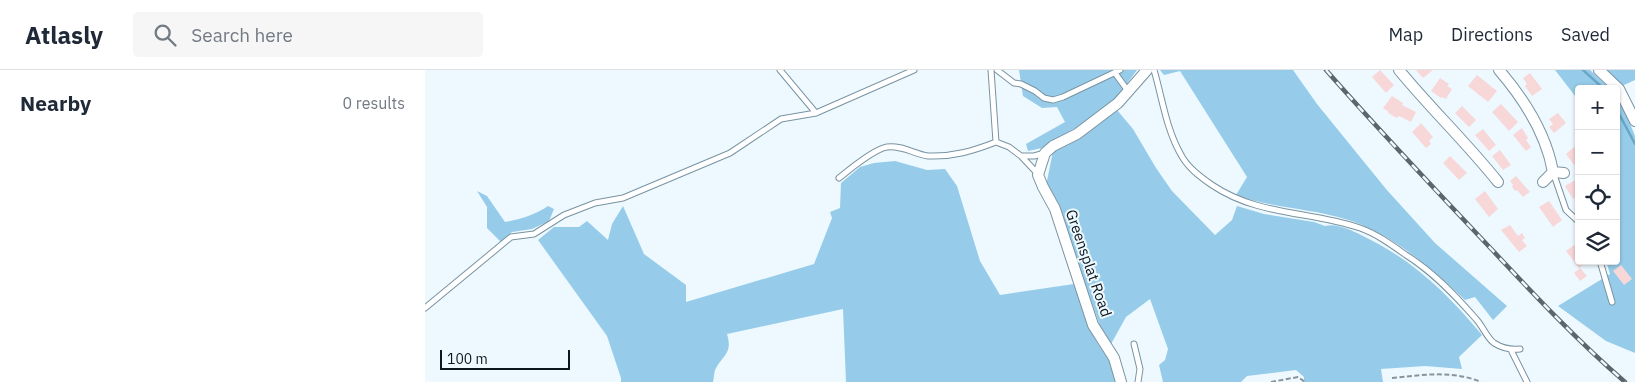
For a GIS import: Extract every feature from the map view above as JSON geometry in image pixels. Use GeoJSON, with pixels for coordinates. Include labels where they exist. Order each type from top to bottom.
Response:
{"type":"FeatureCollection","features":[{"type":"Feature","properties":{"kind":"street"},"geometry":{"type":"LineString","coordinates":[[1038,175],[1045,153],[1053,146],[1077,134],[1118,103],[1147,70]]}},
{"type":"Feature","properties":{"kind":"street"},"geometry":{"type":"LineString","coordinates":[[1399,70],[1497,182]]}},
{"type":"Feature","properties":{"kind":"street"},"geometry":{"type":"LineString","coordinates":[[1499,70],[1525,104],[1539,128],[1553,172]]}},
{"type":"Feature","properties":{"kind":"street"},"geometry":{"type":"LineString","coordinates":[[1599,70],[1619,89],[1635,122]]}},
{"type":"Feature","properties":{"kind":"street"},"geometry":{"type":"LineString","coordinates":[[1479,177],[1488,170]]}},
{"type":"Feature","properties":{"kind":"street"},"geometry":{"type":"LineString","coordinates":[[1553,172],[1564,173]]}},
{"type":"Feature","properties":{"kind":"street"},"geometry":{"type":"LineString","coordinates":[[1543,182],[1553,172]]}},
{"type":"Feature","properties":{"kind":"street","name":"Greensplat Road"},"geometry":{"type":"LineString","coordinates":[[1038,175],[1055,209],[1093,325],[1114,358],[1121,382]]}},
{"type":"Feature","properties":{"kind":"lane"},"geometry":{"type":"LineString","coordinates":[[780,70],[816,113]]}},
{"type":"Feature","properties":{"kind":"lane"},"geometry":{"type":"LineString","coordinates":[[425,308],[511,237],[534,234],[564,215],[595,203],[623,198],[730,153],[781,119],[816,113],[915,70]]}},
{"type":"Feature","properties":{"kind":"lane"},"geometry":{"type":"LineString","coordinates":[[991,70],[996,142]]}},
{"type":"Feature","properties":{"kind":"lane"},"geometry":{"type":"LineString","coordinates":[[997,70],[1014,83],[1035,91],[1044,98],[1053,100],[1117,72],[1128,91]]}},
{"type":"Feature","properties":{"kind":"lane"},"geometry":{"type":"LineString","coordinates":[[1154,70],[1173,140],[1189,168],[1202,179],[1223,193],[1249,204],[1333,221],[1362,229],[1385,241],[1438,278],[1481,324],[1493,342],[1511,350],[1519,348]]}},
{"type":"Feature","properties":{"kind":"lane"},"geometry":{"type":"LineString","coordinates":[[839,178],[864,159],[886,147],[901,147],[927,156],[962,154],[996,142],[1009,147],[1021,156],[1038,175]]}},
{"type":"Feature","properties":{"kind":"lane"},"geometry":{"type":"LineString","coordinates":[[1021,156],[1035,156],[1045,153]]}},
{"type":"Feature","properties":{"kind":"lane"},"geometry":{"type":"LineString","coordinates":[[1553,172],[1566,210],[1577,220]]}},
{"type":"Feature","properties":{"kind":"lane"},"geometry":{"type":"LineString","coordinates":[[1601,265],[1612,302]]}},
{"type":"Feature","properties":{"kind":"lane"},"geometry":{"type":"LineString","coordinates":[[1133,344],[1140,369],[1138,382]]}},
{"type":"Feature","properties":{"kind":"lane"},"geometry":{"type":"LineString","coordinates":[[1511,350],[1527,382]]}},
{"type":"Feature","properties":{"kind":"path"},"geometry":{"type":"LineString","coordinates":[[1392,378],[1436,374],[1472,378],[1481,382]]}},
{"type":"Feature","properties":{"kind":"path"},"geometry":{"type":"LineString","coordinates":[[1271,382],[1298,377],[1305,382]]}},
{"type":"Feature","properties":{"kind":"shaded area"},"geometry":{"type":"Polygon","coordinates":[[[1019,70],[1137,70],[1112,104],[1042,148],[1028,151],[1026,144],[1065,122],[1057,107],[1042,108],[1023,96],[1019,70]]]}},
{"type":"Feature","properties":{"kind":"shaded area"},"geometry":{"type":"Polygon","coordinates":[[[1160,70],[1293,70],[1317,104],[1386,189],[1435,243],[1507,306],[1493,320],[1475,297],[1465,300],[1409,252],[1361,224],[1331,215],[1263,203],[1236,195],[1247,177],[1180,71],[1164,75],[1160,70]]]}},
{"type":"Feature","properties":{"kind":"shaded area"},"geometry":{"type":"Polygon","coordinates":[[[1555,70],[1590,70],[1607,85],[1575,85],[1575,96],[1555,70]]]}},
{"type":"Feature","properties":{"kind":"shaded area"},"geometry":{"type":"Polygon","coordinates":[[[1607,70],[1635,70],[1635,80],[1622,86],[1607,70]]]}},
{"type":"Feature","properties":{"kind":"shaded area"},"geometry":{"type":"Polygon","coordinates":[[[1620,103],[1635,136],[1635,353],[1606,341],[1558,306],[1610,274],[1607,265],[1620,265],[1620,103]]]}},
{"type":"Feature","properties":{"kind":"shaded area"},"geometry":{"type":"Polygon","coordinates":[[[1117,110],[1133,129],[1172,191],[1215,235],[1232,220],[1237,206],[1264,214],[1343,228],[1379,244],[1412,266],[1441,291],[1482,335],[1459,357],[1462,369],[1425,366],[1381,369],[1383,382],[1304,382],[1304,377],[1296,370],[1247,376],[1241,382],[1163,382],[1159,365],[1165,360],[1168,349],[1150,299],[1126,317],[1111,344],[1102,332],[1069,237],[1046,186],[1053,151],[1089,132],[1117,110]]]}},
{"type":"Feature","properties":{"kind":"shaded area"},"geometry":{"type":"Polygon","coordinates":[[[895,161],[927,170],[945,169],[957,186],[980,261],[1000,295],[1074,284],[1096,341],[1110,362],[1116,382],[846,382],[843,309],[727,334],[729,341],[728,350],[715,370],[713,382],[621,382],[607,336],[538,240],[554,227],[579,227],[587,221],[608,240],[612,224],[623,206],[644,254],[686,285],[686,302],[814,264],[832,218],[830,212],[840,208],[841,183],[860,167],[874,163],[895,161]]]}},
{"type":"Feature","properties":{"kind":"shaded area"},"geometry":{"type":"Polygon","coordinates":[[[477,191],[487,196],[505,222],[528,216],[548,206],[554,209],[549,221],[532,229],[512,232],[501,242],[487,228],[487,207],[477,191]]]}},
{"type":"Feature","properties":{"kind":"building"},"geometry":{"type":"Polygon","coordinates":[[[1380,70],[1394,85],[1386,93],[1372,77],[1380,70]]]}},
{"type":"Feature","properties":{"kind":"building"},"geometry":{"type":"Polygon","coordinates":[[[1416,70],[1433,70],[1423,78],[1416,70]]]}},
{"type":"Feature","properties":{"kind":"building"},"geometry":{"type":"Polygon","coordinates":[[[1530,73],[1542,89],[1532,96],[1525,86],[1527,84],[1523,78],[1530,73]]]}},
{"type":"Feature","properties":{"kind":"building"},"geometry":{"type":"Polygon","coordinates":[[[1477,75],[1497,91],[1488,102],[1468,86],[1477,75]]]}},
{"type":"Feature","properties":{"kind":"building"},"geometry":{"type":"Polygon","coordinates":[[[1440,78],[1449,84],[1447,86],[1452,89],[1446,99],[1431,91],[1440,78]]]}},
{"type":"Feature","properties":{"kind":"building"},"geometry":{"type":"Polygon","coordinates":[[[1392,96],[1403,103],[1402,105],[1416,112],[1411,122],[1399,116],[1397,118],[1383,108],[1392,96]]]}},
{"type":"Feature","properties":{"kind":"building"},"geometry":{"type":"Polygon","coordinates":[[[1501,104],[1518,122],[1509,131],[1492,112],[1501,104]]]}},
{"type":"Feature","properties":{"kind":"building"},"geometry":{"type":"Polygon","coordinates":[[[1462,106],[1476,120],[1469,127],[1455,113],[1462,106]]]}},
{"type":"Feature","properties":{"kind":"building"},"geometry":{"type":"Polygon","coordinates":[[[1558,113],[1566,123],[1554,133],[1549,127],[1553,124],[1549,119],[1558,113]]]}},
{"type":"Feature","properties":{"kind":"building"},"geometry":{"type":"Polygon","coordinates":[[[1421,123],[1433,137],[1429,141],[1431,144],[1426,148],[1412,132],[1421,123]]]}},
{"type":"Feature","properties":{"kind":"building"},"geometry":{"type":"Polygon","coordinates":[[[1522,128],[1528,138],[1526,140],[1531,147],[1526,151],[1513,135],[1522,128]]]}},
{"type":"Feature","properties":{"kind":"building"},"geometry":{"type":"Polygon","coordinates":[[[1483,129],[1496,145],[1489,151],[1475,135],[1483,129]]]}},
{"type":"Feature","properties":{"kind":"building"},"geometry":{"type":"Polygon","coordinates":[[[1575,148],[1575,164],[1574,165],[1566,154],[1575,148]]]}},
{"type":"Feature","properties":{"kind":"building"},"geometry":{"type":"Polygon","coordinates":[[[1500,150],[1511,165],[1503,170],[1492,156],[1500,150]]]}},
{"type":"Feature","properties":{"kind":"building"},"geometry":{"type":"Polygon","coordinates":[[[1450,156],[1467,173],[1459,180],[1443,163],[1450,156]]]}},
{"type":"Feature","properties":{"kind":"building"},"geometry":{"type":"Polygon","coordinates":[[[1516,176],[1530,192],[1523,197],[1517,190],[1515,191],[1510,181],[1516,176]]]}},
{"type":"Feature","properties":{"kind":"building"},"geometry":{"type":"Polygon","coordinates":[[[1575,180],[1575,198],[1573,199],[1565,186],[1575,180]]]}},
{"type":"Feature","properties":{"kind":"building"},"geometry":{"type":"Polygon","coordinates":[[[1485,191],[1498,209],[1489,217],[1475,199],[1485,191]]]}},
{"type":"Feature","properties":{"kind":"building"},"geometry":{"type":"Polygon","coordinates":[[[1549,201],[1562,220],[1553,227],[1539,207],[1549,201]]]}},
{"type":"Feature","properties":{"kind":"building"},"geometry":{"type":"Polygon","coordinates":[[[1510,225],[1518,236],[1522,233],[1525,238],[1522,240],[1527,246],[1519,252],[1501,230],[1510,225]]]}},
{"type":"Feature","properties":{"kind":"building"},"geometry":{"type":"Polygon","coordinates":[[[1575,246],[1575,263],[1566,251],[1575,246]]]}},
{"type":"Feature","properties":{"kind":"building"},"geometry":{"type":"Polygon","coordinates":[[[1621,265],[1632,279],[1624,285],[1613,271],[1621,265]]]}},
{"type":"Feature","properties":{"kind":"building"},"geometry":{"type":"Polygon","coordinates":[[[1580,268],[1587,276],[1580,281],[1574,273],[1580,268]]]}},
{"type":"Feature","properties":{"kind":"waterway"},"geometry":{"type":"LineString","coordinates":[[1583,70],[1600,85]]}},
{"type":"Feature","properties":{"kind":"waterway"},"geometry":{"type":"LineString","coordinates":[[1620,116],[1635,144]]}},
{"type":"Feature","properties":{"kind":"railway"},"geometry":{"type":"LineString","coordinates":[[1326,70],[1533,293],[1569,330],[1625,382]]}}]}
